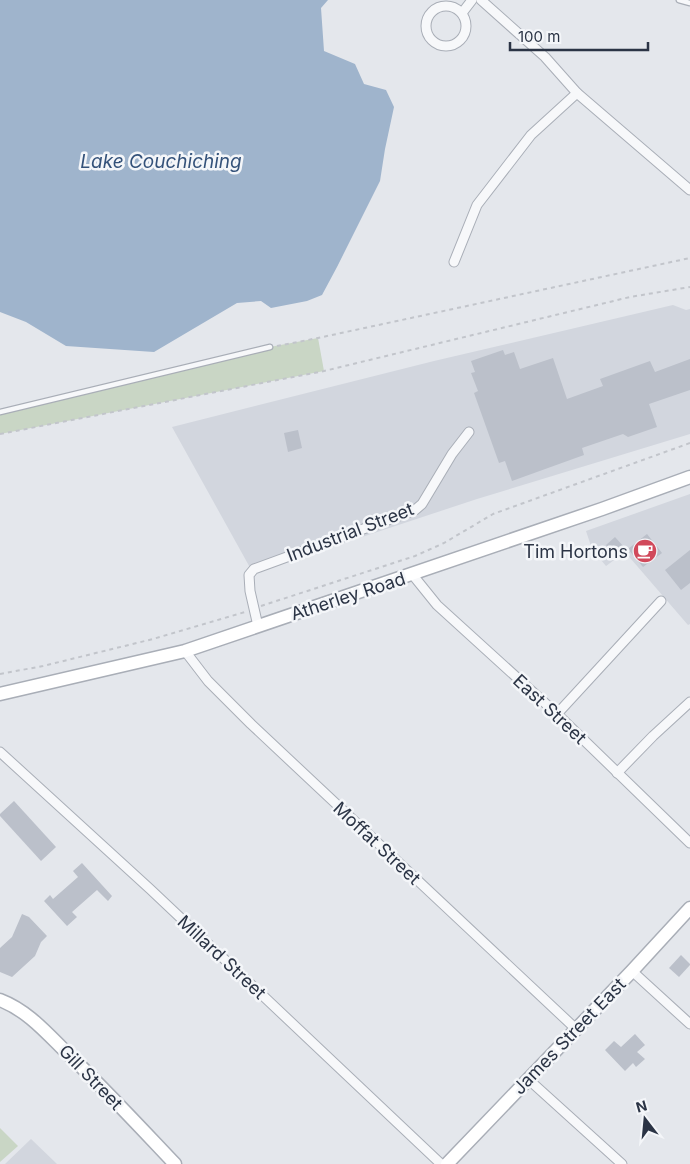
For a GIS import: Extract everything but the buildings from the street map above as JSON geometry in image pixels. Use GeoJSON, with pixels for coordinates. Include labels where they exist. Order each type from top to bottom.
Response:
{"type":"FeatureCollection","features":[{"type":"Feature","properties":{"kind":"main road","name":"Atherley Road"},"geometry":{"type":"LineString","coordinates":[[0,694],[184,651],[602,509],[690,477]]}},
{"type":"Feature","properties":{"kind":"main road","name":"James Street East"},"geometry":{"type":"LineString","coordinates":[[447,1164],[690,908]]}},
{"type":"Feature","properties":{"kind":"main road","name":"Gill Street"},"geometry":{"type":"LineString","coordinates":[[0,1000],[32,1018],[175,1164]]}},
{"type":"Feature","properties":{"kind":"street"},"geometry":{"type":"LineString","coordinates":[[462,13],[472,0]]}},
{"type":"Feature","properties":{"kind":"street"},"geometry":{"type":"LineString","coordinates":[[481,0],[545,57],[577,93],[690,190]]}},
{"type":"Feature","properties":{"kind":"street"},"geometry":{"type":"LineString","coordinates":[[444,6],[451,6],[462,13],[466,25],[462,38],[451,45],[444,46],[432,41],[426,29],[426,22],[428,16],[433,11],[444,6]]}},
{"type":"Feature","properties":{"kind":"street"},"geometry":{"type":"LineString","coordinates":[[454,262],[477,205],[532,135],[577,93]]}},
{"type":"Feature","properties":{"kind":"street","name":"Industrial Street"},"geometry":{"type":"LineString","coordinates":[[258,626],[249,582],[249,575],[254,569],[415,510],[422,504],[452,454],[468,432]]}},
{"type":"Feature","properties":{"kind":"street","name":"East Street"},"geometry":{"type":"LineString","coordinates":[[412,574],[437,605],[557,714],[690,843]]}},
{"type":"Feature","properties":{"kind":"street"},"geometry":{"type":"LineString","coordinates":[[557,714],[661,601]]}},
{"type":"Feature","properties":{"kind":"street","name":"Moffat Street"},"geometry":{"type":"LineString","coordinates":[[184,651],[208,681],[251,724],[576,1029]]}},
{"type":"Feature","properties":{"kind":"street"},"geometry":{"type":"LineString","coordinates":[[617,773],[690,702]]}},
{"type":"Feature","properties":{"kind":"street","name":"Millard Street"},"geometry":{"type":"LineString","coordinates":[[0,752],[150,890],[440,1164]]}},
{"type":"Feature","properties":{"kind":"street"},"geometry":{"type":"LineString","coordinates":[[632,971],[690,1024]]}},
{"type":"Feature","properties":{"kind":"street"},"geometry":{"type":"LineString","coordinates":[[528,1079],[622,1164]]}},
{"type":"Feature","properties":{"kind":"lane"},"geometry":{"type":"LineString","coordinates":[[679,0],[690,3]]}},
{"type":"Feature","properties":{"kind":"lane"},"geometry":{"type":"LineString","coordinates":[[0,412],[270,347]]}},
{"type":"Feature","properties":{"kind":"path"},"geometry":{"type":"LineString","coordinates":[[270,347],[690,258]]}},
{"type":"Feature","properties":{"kind":"path"},"geometry":{"type":"LineString","coordinates":[[0,434],[324,372],[630,297],[690,287]]}},
{"type":"Feature","properties":{"kind":"path"},"geometry":{"type":"LineString","coordinates":[[0,674],[43,666],[153,639],[253,609],[415,556],[444,543],[493,514],[690,444]]}},
{"type":"Feature","properties":{"kind":"shaded area"},"geometry":{"type":"Polygon","coordinates":[[[673,305],[686,310],[690,309],[690,434],[477,499],[253,573],[172,427],[434,361],[673,305]]]}},
{"type":"Feature","properties":{"kind":"shaded area"},"geometry":{"type":"Polygon","coordinates":[[[690,494],[690,624],[688,625],[625,552],[606,566],[592,549],[586,531],[690,494]]]}},
{"type":"Feature","properties":{"kind":"shaded area"},"geometry":{"type":"Polygon","coordinates":[[[31,1139],[57,1164],[5,1164],[31,1139]]]}},
{"type":"Feature","properties":{"kind":"green space"},"geometry":{"type":"Polygon","coordinates":[[[318,338],[324,371],[0,434],[0,412],[270,347],[318,338]]]}},
{"type":"Feature","properties":{"kind":"green space"},"geometry":{"type":"Polygon","coordinates":[[[0,1128],[18,1146],[0,1162],[0,1128]]]}},
{"type":"Feature","properties":{"kind":"water","name":"Lake Couchiching"},"geometry":{"type":"Polygon","coordinates":[[[0,0],[328,0],[321,8],[324,51],[355,64],[364,84],[386,90],[394,107],[380,181],[322,295],[307,301],[271,308],[261,301],[237,303],[154,352],[66,346],[26,322],[0,312],[0,0]]]}},
{"type":"Feature","properties":{"kind":"place","name":"Tim Hortons"},"geometry":{"type":"Point","coordinates":[645,551]}}]}
